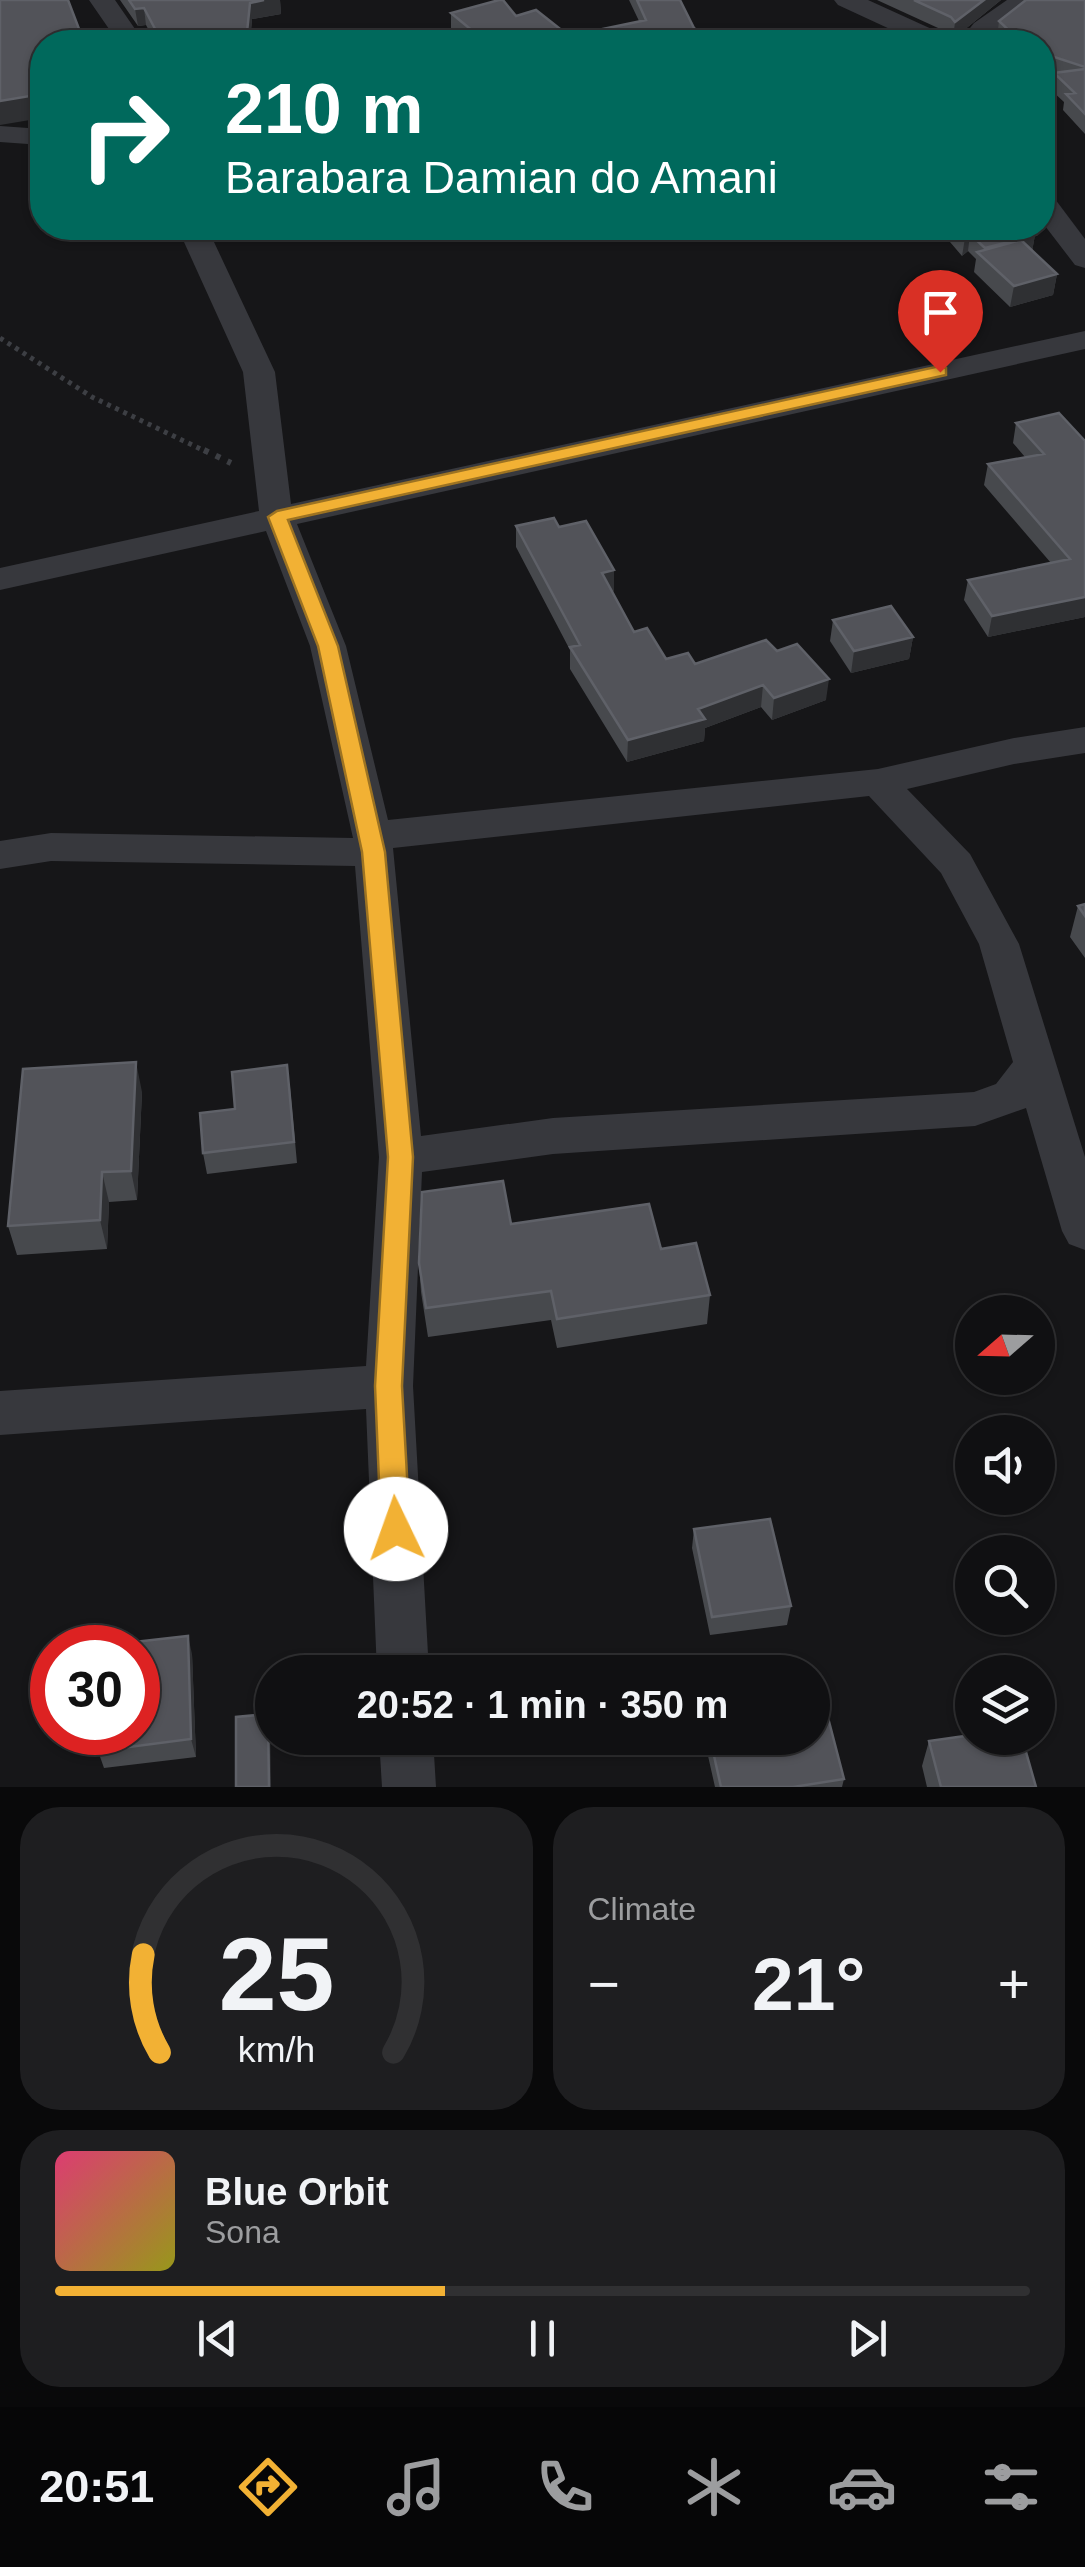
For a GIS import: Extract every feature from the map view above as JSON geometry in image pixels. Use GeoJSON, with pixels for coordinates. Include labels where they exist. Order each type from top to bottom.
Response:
{"type":"FeatureCollection","features":[{"type":"Feature","properties":{"kind":"street"},"geometry":{"type":"LineString","coordinates":[[102,0],[123,30]]}},
{"type":"Feature","properties":{"kind":"street"},"geometry":{"type":"LineString","coordinates":[[847,0],[912,30]]}},
{"type":"Feature","properties":{"kind":"street"},"geometry":{"type":"LineString","coordinates":[[981,30],[1024,0]]}},
{"type":"Feature","properties":{"kind":"street"},"geometry":{"type":"LineString","coordinates":[[0,134],[30,137]]}},
{"type":"Feature","properties":{"kind":"street"},"geometry":{"type":"LineString","coordinates":[[1055,219],[1085,259]]}},
{"type":"Feature","properties":{"kind":"street"},"geometry":{"type":"LineString","coordinates":[[199,240],[259,372],[273,498],[328,646],[372,844],[400,1157],[388,1386],[402,1655]]}},
{"type":"Feature","properties":{"kind":"street"},"geometry":{"type":"LineString","coordinates":[[0,579],[273,498],[1085,340]]}},
{"type":"Feature","properties":{"kind":"street"},"geometry":{"type":"LineString","coordinates":[[0,854],[52,847],[372,844],[878,782],[1014,751],[1085,740]]}},
{"type":"Feature","properties":{"kind":"street"},"geometry":{"type":"LineString","coordinates":[[878,782],[956,864],[999,944],[1085,1231]]}},
{"type":"Feature","properties":{"kind":"street"},"geometry":{"type":"LineString","coordinates":[[400,1157],[553,1136],[975,1110],[1011,1096],[1036,1064]]}},
{"type":"Feature","properties":{"kind":"street"},"geometry":{"type":"LineString","coordinates":[[0,1414],[388,1386]]}},
{"type":"Feature","properties":{"kind":"street"},"geometry":{"type":"LineString","coordinates":[[407,1755],[409,1787]]}},
{"type":"Feature","properties":{"kind":"path"},"geometry":{"type":"LineString","coordinates":[[0,338],[92,397],[195,449],[273,498]]}},
{"type":"Feature","properties":{"kind":"building"},"geometry":{"type":"Polygon","coordinates":[[[0,0],[68,0],[79,30],[30,30],[30,96],[0,101],[0,0]]]}},
{"type":"Feature","properties":{"kind":"building"},"geometry":{"type":"Polygon","coordinates":[[[129,0],[264,0],[250,3],[247,30],[156,30],[144,8],[135,9],[129,0]]]}},
{"type":"Feature","properties":{"kind":"building"},"geometry":{"type":"Polygon","coordinates":[[[503,0],[516,16],[536,10],[561,30],[472,30],[451,13],[503,0]]]}},
{"type":"Feature","properties":{"kind":"building"},"geometry":{"type":"Polygon","coordinates":[[[637,0],[680,0],[694,28],[598,30],[646,20],[637,0]]]}},
{"type":"Feature","properties":{"kind":"building"},"geometry":{"type":"Polygon","coordinates":[[[914,0],[984,0],[955,22],[914,0]]]}},
{"type":"Feature","properties":{"kind":"building"},"geometry":{"type":"Polygon","coordinates":[[[1026,0],[1085,0],[1085,67],[1055,57],[1055,30],[1008,30],[999,21],[1026,0]]]}},
{"type":"Feature","properties":{"kind":"building"},"geometry":{"type":"Polygon","coordinates":[[[1085,69],[1085,114],[1066,94],[1075,93],[1055,73],[1085,69]]]}},
{"type":"Feature","properties":{"kind":"building"},"geometry":{"type":"Polygon","coordinates":[[[976,240],[1016,240],[985,248],[976,240]]]}},
{"type":"Feature","properties":{"kind":"building"},"geometry":{"type":"Polygon","coordinates":[[[1021,240],[1057,274],[1014,286],[977,252],[1021,240]]]}},
{"type":"Feature","properties":{"kind":"building"},"geometry":{"type":"Polygon","coordinates":[[[1059,413],[1085,441],[1085,597],[992,616],[968,580],[1070,559],[988,464],[1044,454],[1016,423],[1059,413]]]}},
{"type":"Feature","properties":{"kind":"building"},"geometry":{"type":"Polygon","coordinates":[[[554,518],[559,527],[586,521],[614,570],[602,573],[634,632],[647,628],[666,659],[688,653],[695,664],[766,640],[777,651],[797,644],[829,679],[774,698],[763,685],[698,709],[705,719],[628,740],[570,647],[580,645],[516,526],[554,518]]]}},
{"type":"Feature","properties":{"kind":"building"},"geometry":{"type":"Polygon","coordinates":[[[891,606],[913,637],[854,651],[833,620],[891,606]]]}},
{"type":"Feature","properties":{"kind":"building"},"geometry":{"type":"Polygon","coordinates":[[[136,1062],[131,1171],[102,1172],[100,1220],[8,1226],[23,1069],[136,1062]]]}},
{"type":"Feature","properties":{"kind":"building"},"geometry":{"type":"Polygon","coordinates":[[[287,1065],[294,1142],[203,1153],[200,1113],[235,1109],[232,1072],[287,1065]]]}},
{"type":"Feature","properties":{"kind":"building"},"geometry":{"type":"Polygon","coordinates":[[[503,1181],[511,1224],[649,1204],[661,1249],[696,1243],[710,1295],[557,1319],[551,1291],[426,1308],[419,1263],[422,1192],[503,1181]]]}},
{"type":"Feature","properties":{"kind":"building"},"geometry":{"type":"Polygon","coordinates":[[[770,1519],[791,1606],[712,1617],[694,1529],[770,1519]]]}},
{"type":"Feature","properties":{"kind":"building"},"geometry":{"type":"Polygon","coordinates":[[[188,1636],[191,1739],[160,1743],[160,1639],[188,1636]]]}},
{"type":"Feature","properties":{"kind":"building"},"geometry":{"type":"Polygon","coordinates":[[[255,1715],[255,1755],[269,1755],[269,1787],[236,1787],[236,1717],[255,1715]]]}},
{"type":"Feature","properties":{"kind":"building"},"geometry":{"type":"Polygon","coordinates":[[[830,1725],[844,1779],[793,1787],[721,1787],[714,1755],[830,1755],[830,1725]]]}},
{"type":"Feature","properties":{"kind":"building"},"geometry":{"type":"Polygon","coordinates":[[[955,1737],[955,1755],[1027,1755],[1036,1787],[941,1787],[929,1741],[955,1737]]]}},
{"type":"Feature","properties":{"kind":"route"},"geometry":{"type":"LineString","coordinates":[[396,1529],[388,1386],[400,1157],[374,852],[328,646],[277,517],[940,372]]}}]}
